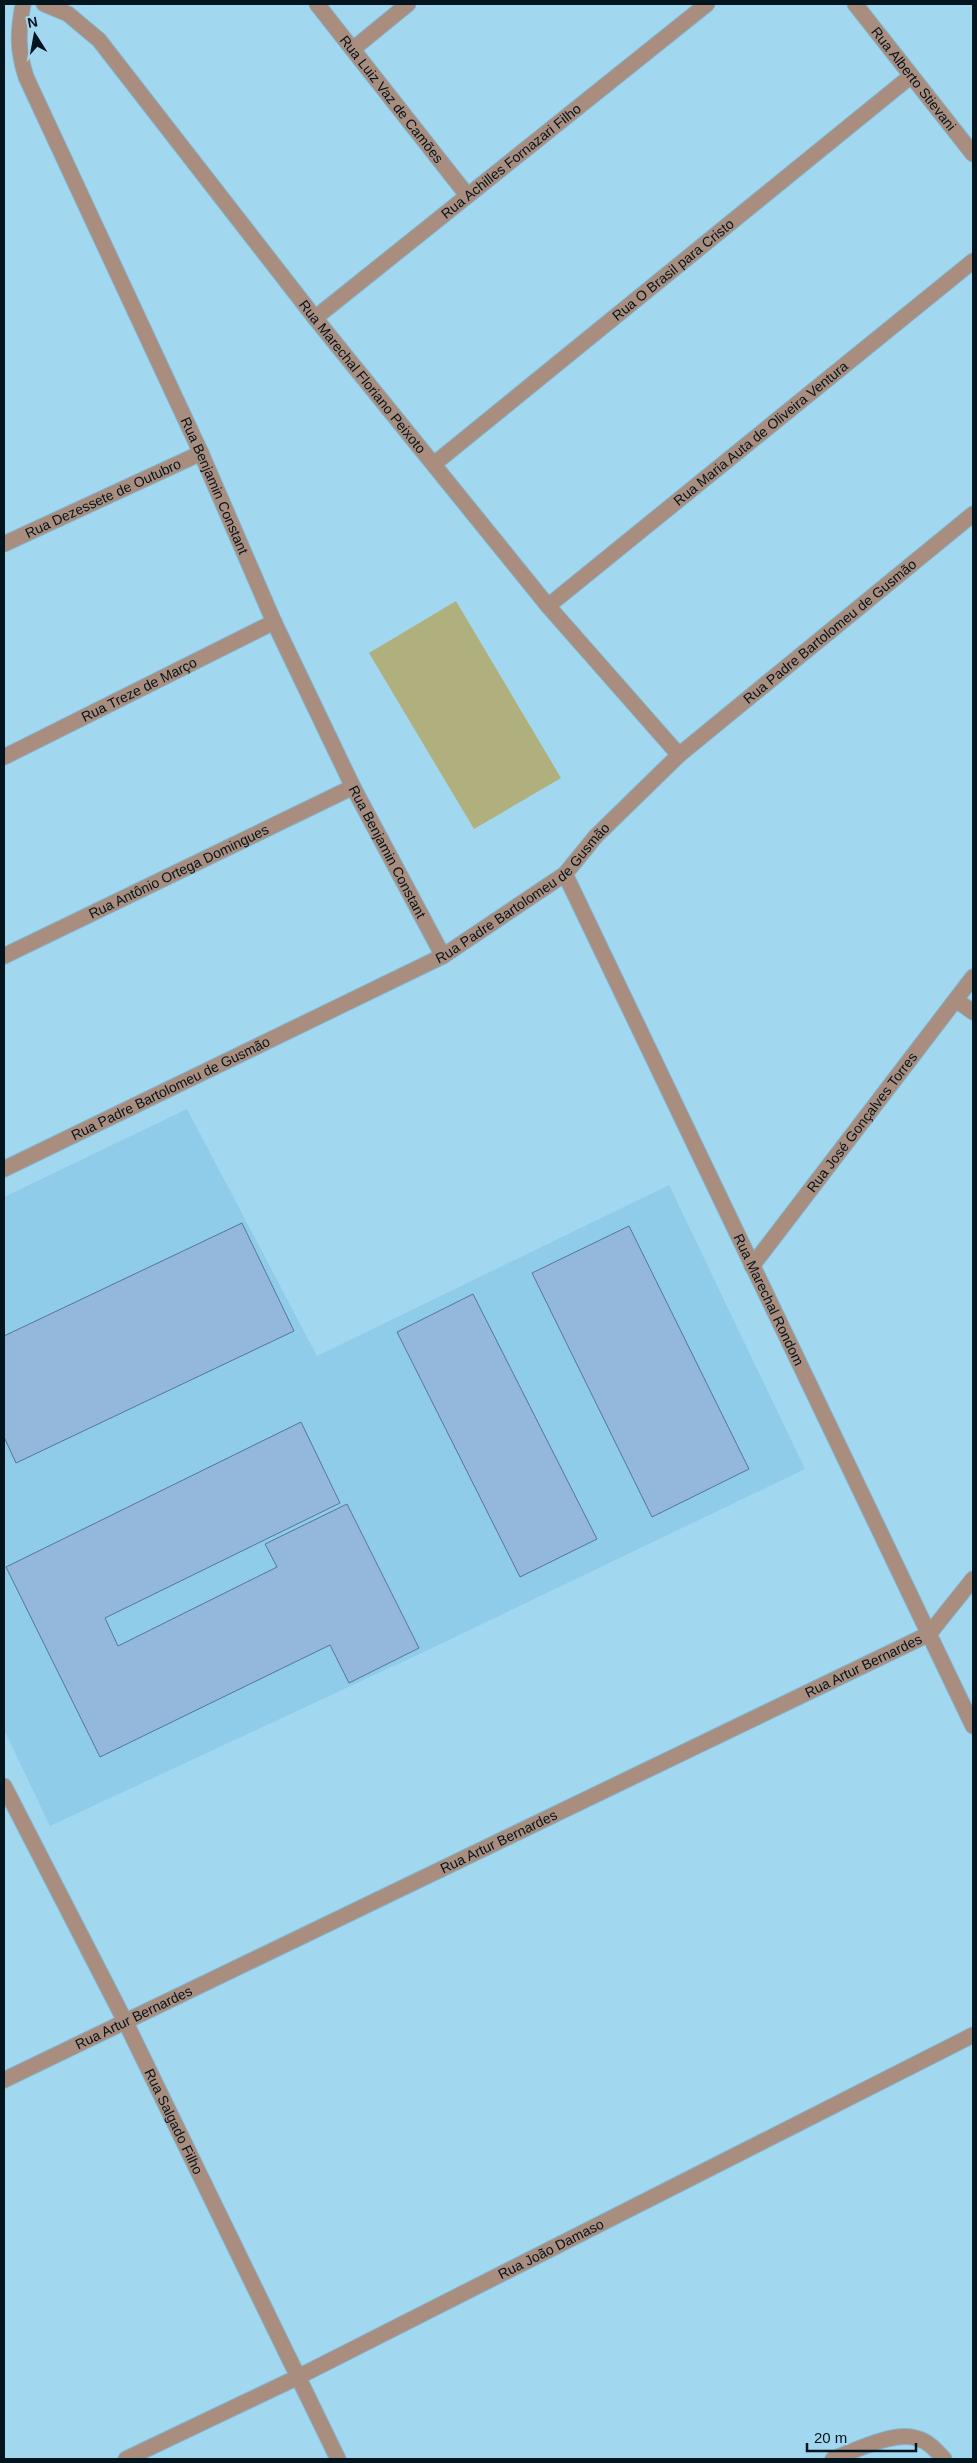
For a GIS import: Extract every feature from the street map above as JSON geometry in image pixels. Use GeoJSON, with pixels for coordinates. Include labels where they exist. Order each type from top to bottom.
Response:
{"type":"FeatureCollection","features":[{"type":"Feature","properties":{"kind":"street","name":"Rua Benjamin Constant"},"geometry":{"type":"LineString","coordinates":[[23,4],[18,32],[19,55],[26,77],[202,453],[274,622],[353,787],[444,956]]}},
{"type":"Feature","properties":{"kind":"street","name":"Rua Marechal Floriano Peixoto"},"geometry":{"type":"LineString","coordinates":[[44,4],[68,14],[99,40],[316,318],[548,606],[679,755]]}},
{"type":"Feature","properties":{"kind":"street","name":"Rua Luiz Vaz de Camões"},"geometry":{"type":"LineString","coordinates":[[317,4],[467,196]]}},
{"type":"Feature","properties":{"kind":"street"},"geometry":{"type":"LineString","coordinates":[[352,49],[408,4]]}},
{"type":"Feature","properties":{"kind":"street","name":"Rua Achilles Fornazari Filho"},"geometry":{"type":"LineString","coordinates":[[316,318],[707,4]]}},
{"type":"Feature","properties":{"kind":"street","name":"Rua Alberto Stievani"},"geometry":{"type":"LineString","coordinates":[[854,4],[973,154]]}},
{"type":"Feature","properties":{"kind":"street","name":"Rua O Brasil para Cristo"},"geometry":{"type":"LineString","coordinates":[[434,464],[911,76]]}},
{"type":"Feature","properties":{"kind":"street","name":"Rua Maria Auta de Oliveira Ventura"},"geometry":{"type":"LineString","coordinates":[[548,606],[973,261]]}},
{"type":"Feature","properties":{"kind":"street","name":"Rua Dezessete de Outubro"},"geometry":{"type":"LineString","coordinates":[[6,538],[202,453]]}},
{"type":"Feature","properties":{"kind":"street","name":"Rua Padre Bartolomeu de Gusmão"},"geometry":{"type":"LineString","coordinates":[[4,1169],[444,956],[566,874],[596,836],[679,755],[973,514]]}},
{"type":"Feature","properties":{"kind":"street","name":"Rua Treze de Março"},"geometry":{"type":"LineString","coordinates":[[4,756],[274,622]]}},
{"type":"Feature","properties":{"kind":"street","name":"Rua Antônio Ortega Domingues"},"geometry":{"type":"LineString","coordinates":[[4,956],[353,787]]}},
{"type":"Feature","properties":{"kind":"street","name":"Rua Marechal Rondom"},"geometry":{"type":"LineString","coordinates":[[566,874],[973,1726]]}},
{"type":"Feature","properties":{"kind":"street","name":"Rua José Gonçalves Torres"},"geometry":{"type":"LineString","coordinates":[[752,1266],[973,977]]}},
{"type":"Feature","properties":{"kind":"street"},"geometry":{"type":"LineString","coordinates":[[956,1000],[973,1012]]}},
{"type":"Feature","properties":{"kind":"street","name":"Rua Artur Bernardes"},"geometry":{"type":"LineString","coordinates":[[4,2080],[929,1634],[973,1579]]}},
{"type":"Feature","properties":{"kind":"street","name":"Rua Salgado Filho"},"geometry":{"type":"LineString","coordinates":[[4,1786],[125,2021],[338,2459]]}},
{"type":"Feature","properties":{"kind":"street","name":"Rua João Damaso"},"geometry":{"type":"LineString","coordinates":[[126,2459],[298,2377],[973,2035]]}},
{"type":"Feature","properties":{"kind":"street"},"geometry":{"type":"LineString","coordinates":[[833,2459],[890,2438],[915,2437],[933,2446],[944,2459]]}},
{"type":"Feature","properties":{"kind":"shaded area"},"geometry":{"type":"Polygon","coordinates":[[[187,1109],[317,1356],[669,1185],[805,1469],[428,1650],[50,1826],[4,1730],[4,1197],[187,1109]]]}},
{"type":"Feature","properties":{"kind":"green space"},"geometry":{"type":"Polygon","coordinates":[[[456,601],[561,778],[474,829],[369,653],[456,601]]]}},
{"type":"Feature","properties":{"kind":"building"},"geometry":{"type":"Polygon","coordinates":[[[242,1223],[294,1331],[16,1463],[4,1437],[4,1336],[242,1223]]]}},
{"type":"Feature","properties":{"kind":"building"},"geometry":{"type":"Polygon","coordinates":[[[629,1226],[749,1469],[652,1517],[532,1273],[629,1226]]]}},
{"type":"Feature","properties":{"kind":"building"},"geometry":{"type":"Polygon","coordinates":[[[473,1294],[597,1539],[520,1577],[397,1332],[473,1294]]]}},
{"type":"Feature","properties":{"kind":"building"},"geometry":{"type":"Polygon","coordinates":[[[301,1422],[340,1503],[105,1618],[118,1646],[277,1567],[265,1544],[347,1504],[419,1648],[349,1683],[330,1645],[100,1757],[6,1567],[301,1422]]]}}]}
